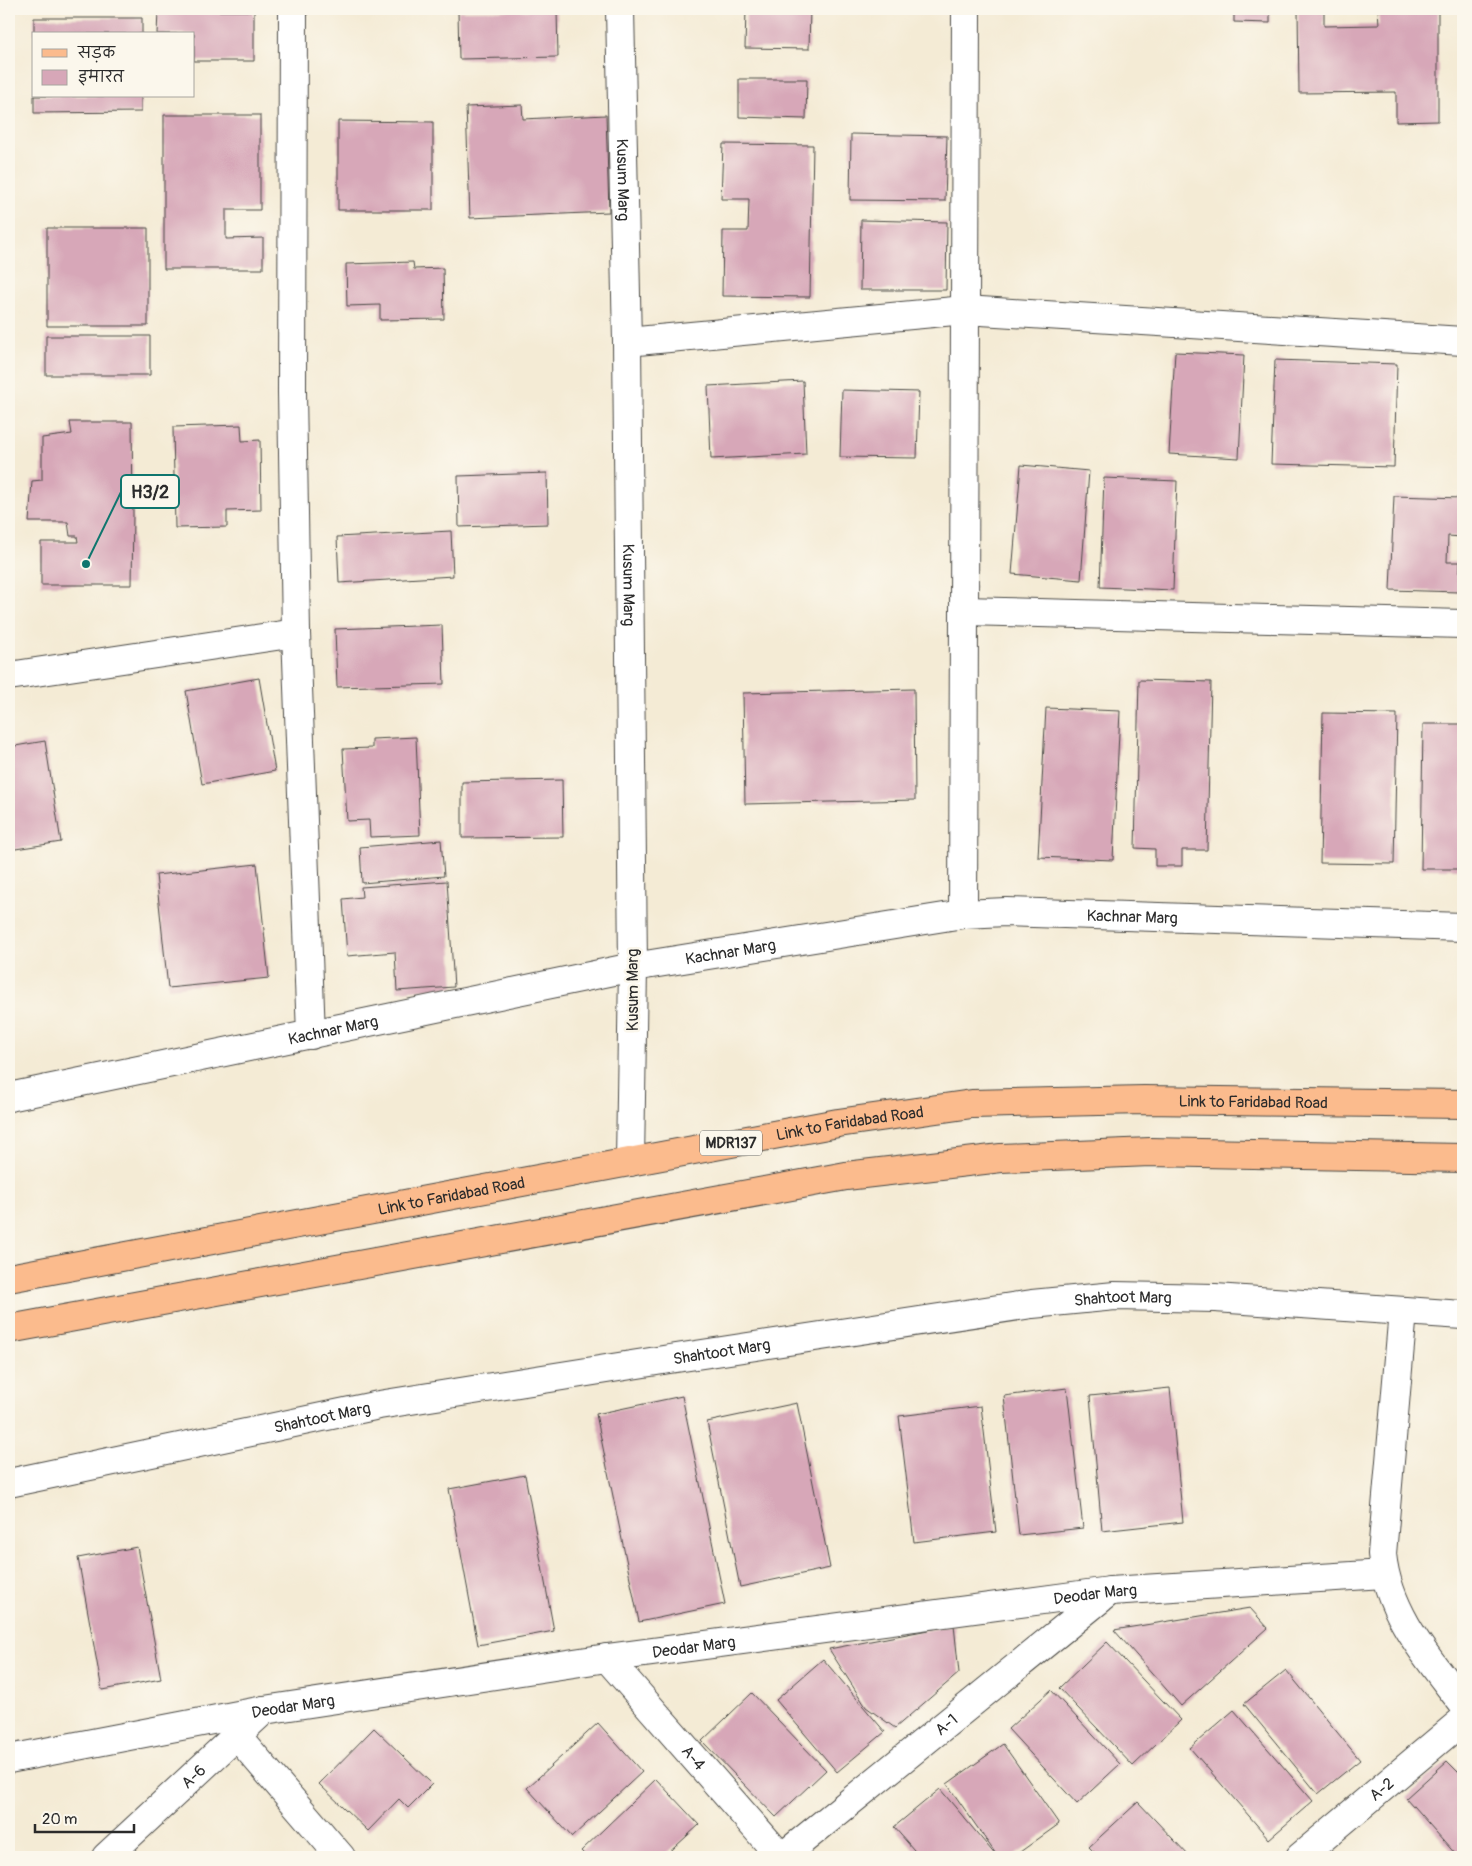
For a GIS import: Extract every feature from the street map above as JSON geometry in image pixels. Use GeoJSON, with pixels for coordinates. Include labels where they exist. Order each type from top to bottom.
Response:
{"type":"FeatureCollection","features":[{"type":"Feature","properties":{"kind":"main road","name":"Link to Faridabad Road"},"geometry":{"type":"LineString","coordinates":[[9,1278],[838,1123],[972,1104],[1144,1100],[1463,1104]]}},
{"type":"Feature","properties":{"kind":"main road"},"geometry":{"type":"LineString","coordinates":[[9,1329],[846,1176],[1001,1158],[1150,1152],[1463,1158]]}},
{"type":"Feature","properties":{"kind":"street"},"geometry":{"type":"LineString","coordinates":[[293,9],[292,392],[296,633],[310,1035]]}},
{"type":"Feature","properties":{"kind":"street","name":"Kusum Marg"},"geometry":{"type":"LineString","coordinates":[[620,9],[627,342],[633,967],[630,1162]]}},
{"type":"Feature","properties":{"kind":"street"},"geometry":{"type":"LineString","coordinates":[[962,914],[966,9]]}},
{"type":"Feature","properties":{"kind":"street"},"geometry":{"type":"LineString","coordinates":[[627,342],[965,310],[1463,341]]}},
{"type":"Feature","properties":{"kind":"street"},"geometry":{"type":"LineString","coordinates":[[964,611],[1463,624]]}},
{"type":"Feature","properties":{"kind":"street"},"geometry":{"type":"LineString","coordinates":[[9,675],[296,633]]}},
{"type":"Feature","properties":{"kind":"street","name":"Kachnar Marg"},"geometry":{"type":"LineString","coordinates":[[9,1097],[633,967],[962,914],[1016,912],[1463,927]]}},
{"type":"Feature","properties":{"kind":"street","name":"Shahtoot Marg"},"geometry":{"type":"LineString","coordinates":[[9,1483],[379,1405],[1032,1304],[1115,1296],[1215,1298],[1453,1314]]}},
{"type":"Feature","properties":{"kind":"street"},"geometry":{"type":"LineString","coordinates":[[1403,1311],[1382,1554],[1384,1574],[1393,1601],[1411,1636],[1463,1704]]}},
{"type":"Feature","properties":{"kind":"street","name":"Deodar Marg"},"geometry":{"type":"LineString","coordinates":[[9,1759],[264,1710],[607,1658],[1110,1591],[1384,1574]]}},
{"type":"Feature","properties":{"kind":"street","name":"A-1"},"geometry":{"type":"LineString","coordinates":[[781,1857],[1110,1591]]}},
{"type":"Feature","properties":{"kind":"street","name":"A-4"},"geometry":{"type":"LineString","coordinates":[[607,1658],[781,1857]]}},
{"type":"Feature","properties":{"kind":"street","name":"A-6"},"geometry":{"type":"LineString","coordinates":[[106,1857],[264,1710]]}},
{"type":"Feature","properties":{"kind":"street","name":"A-2"},"geometry":{"type":"LineString","coordinates":[[1300,1857],[1463,1720]]}},
{"type":"Feature","properties":{"kind":"street"},"geometry":{"type":"LineString","coordinates":[[237,1736],[342,1857]]}},
{"type":"Feature","properties":{"kind":"building"},"geometry":{"type":"Polygon","coordinates":[[[746,9],[810,9],[809,49],[745,48],[746,9]]]}},
{"type":"Feature","properties":{"kind":"building"},"geometry":{"type":"Polygon","coordinates":[[[1234,9],[1270,9],[1270,23],[1234,22],[1234,9]]]}},
{"type":"Feature","properties":{"kind":"building"},"geometry":{"type":"Polygon","coordinates":[[[1298,9],[1324,9],[1324,26],[1379,25],[1378,9],[1438,9],[1438,121],[1396,122],[1396,92],[1299,93],[1298,9]]]}},
{"type":"Feature","properties":{"kind":"building"},"geometry":{"type":"Polygon","coordinates":[[[557,10],[558,57],[459,59],[458,11],[557,10]]]}},
{"type":"Feature","properties":{"kind":"building"},"geometry":{"type":"Polygon","coordinates":[[[158,11],[254,11],[254,61],[195,61],[195,32],[157,32],[158,11]]]}},
{"type":"Feature","properties":{"kind":"building"},"geometry":{"type":"Polygon","coordinates":[[[34,18],[142,18],[142,32],[34,32],[34,18]]]}},
{"type":"Feature","properties":{"kind":"building"},"geometry":{"type":"Polygon","coordinates":[[[739,79],[807,79],[806,119],[739,117],[739,79]]]}},
{"type":"Feature","properties":{"kind":"building"},"geometry":{"type":"Polygon","coordinates":[[[34,98],[141,98],[141,112],[34,113],[34,98]]]}},
{"type":"Feature","properties":{"kind":"building"},"geometry":{"type":"Polygon","coordinates":[[[522,105],[523,119],[606,115],[609,212],[470,218],[466,107],[522,105]]]}},
{"type":"Feature","properties":{"kind":"building"},"geometry":{"type":"Polygon","coordinates":[[[164,115],[260,115],[260,210],[226,210],[226,239],[263,238],[263,269],[164,269],[164,115]]]}},
{"type":"Feature","properties":{"kind":"building"},"geometry":{"type":"Polygon","coordinates":[[[338,121],[433,122],[433,210],[338,210],[338,121]]]}},
{"type":"Feature","properties":{"kind":"building"},"geometry":{"type":"Polygon","coordinates":[[[851,134],[947,136],[945,201],[850,200],[851,134]]]}},
{"type":"Feature","properties":{"kind":"building"},"geometry":{"type":"Polygon","coordinates":[[[723,144],[813,145],[810,297],[722,296],[723,231],[748,231],[749,199],[721,199],[723,144]]]}},
{"type":"Feature","properties":{"kind":"building"},"geometry":{"type":"Polygon","coordinates":[[[861,220],[947,222],[946,290],[860,290],[861,220]]]}},
{"type":"Feature","properties":{"kind":"building"},"geometry":{"type":"Polygon","coordinates":[[[47,228],[148,228],[148,326],[47,326],[47,228]]]}},
{"type":"Feature","properties":{"kind":"building"},"geometry":{"type":"Polygon","coordinates":[[[413,262],[414,269],[443,268],[444,319],[380,320],[380,305],[347,306],[346,264],[413,262]]]}},
{"type":"Feature","properties":{"kind":"building"},"geometry":{"type":"Polygon","coordinates":[[[46,336],[150,336],[150,375],[46,375],[46,336]]]}},
{"type":"Feature","properties":{"kind":"building"},"geometry":{"type":"Polygon","coordinates":[[[1175,352],[1244,355],[1239,458],[1169,454],[1175,352]]]}},
{"type":"Feature","properties":{"kind":"building"},"geometry":{"type":"Polygon","coordinates":[[[1275,360],[1397,364],[1394,467],[1271,464],[1275,360]]]}},
{"type":"Feature","properties":{"kind":"building"},"geometry":{"type":"Polygon","coordinates":[[[803,381],[806,454],[711,459],[708,386],[803,381]]]}},
{"type":"Feature","properties":{"kind":"building"},"geometry":{"type":"Polygon","coordinates":[[[842,390],[919,392],[917,458],[840,457],[842,390]]]}},
{"type":"Feature","properties":{"kind":"building"},"geometry":{"type":"Polygon","coordinates":[[[70,422],[132,422],[132,585],[41,585],[41,542],[78,542],[77,536],[70,536],[68,522],[29,522],[32,481],[42,480],[42,438],[72,434],[70,422]]]}},
{"type":"Feature","properties":{"kind":"building"},"geometry":{"type":"Polygon","coordinates":[[[241,425],[242,441],[260,440],[261,510],[227,511],[227,527],[175,528],[173,427],[241,425]]]}},
{"type":"Feature","properties":{"kind":"building"},"geometry":{"type":"Polygon","coordinates":[[[1021,465],[1089,471],[1081,580],[1012,574],[1021,465]]]}},
{"type":"Feature","properties":{"kind":"building"},"geometry":{"type":"Polygon","coordinates":[[[547,473],[548,524],[459,527],[458,476],[547,473]]]}},
{"type":"Feature","properties":{"kind":"building"},"geometry":{"type":"Polygon","coordinates":[[[1104,478],[1177,481],[1173,590],[1100,587],[1104,478]]]}},
{"type":"Feature","properties":{"kind":"building"},"geometry":{"type":"Polygon","coordinates":[[[1394,496],[1462,498],[1461,537],[1448,536],[1447,562],[1460,562],[1459,592],[1390,590],[1394,496]]]}},
{"type":"Feature","properties":{"kind":"building"},"geometry":{"type":"Polygon","coordinates":[[[451,531],[453,576],[339,583],[337,537],[451,531]]]}},
{"type":"Feature","properties":{"kind":"building"},"geometry":{"type":"Polygon","coordinates":[[[442,625],[444,684],[337,687],[335,629],[442,625]]]}},
{"type":"Feature","properties":{"kind":"building"},"geometry":{"type":"Polygon","coordinates":[[[259,678],[275,771],[202,784],[186,691],[259,678]]]}},
{"type":"Feature","properties":{"kind":"building"},"geometry":{"type":"Polygon","coordinates":[[[1139,680],[1211,682],[1207,850],[1182,850],[1182,866],[1155,866],[1155,849],[1135,848],[1139,680]]]}},
{"type":"Feature","properties":{"kind":"building"},"geometry":{"type":"Polygon","coordinates":[[[914,689],[915,800],[745,804],[743,693],[914,689]]]}},
{"type":"Feature","properties":{"kind":"building"},"geometry":{"type":"Polygon","coordinates":[[[1046,708],[1120,711],[1113,860],[1038,857],[1046,708]]]}},
{"type":"Feature","properties":{"kind":"building"},"geometry":{"type":"Polygon","coordinates":[[[1323,713],[1397,714],[1394,864],[1320,863],[1323,713]]]}},
{"type":"Feature","properties":{"kind":"building"},"geometry":{"type":"Polygon","coordinates":[[[1423,724],[1463,724],[1463,869],[1421,869],[1423,724]]]}},
{"type":"Feature","properties":{"kind":"building"},"geometry":{"type":"Polygon","coordinates":[[[416,737],[420,835],[370,837],[369,820],[347,821],[343,749],[372,748],[372,739],[416,737]]]}},
{"type":"Feature","properties":{"kind":"building"},"geometry":{"type":"Polygon","coordinates":[[[45,741],[61,842],[9,850],[9,747],[45,741]]]}},
{"type":"Feature","properties":{"kind":"building"},"geometry":{"type":"Polygon","coordinates":[[[562,780],[563,837],[462,838],[462,782],[562,780]]]}},
{"type":"Feature","properties":{"kind":"building"},"geometry":{"type":"Polygon","coordinates":[[[441,840],[444,876],[362,883],[360,847],[441,840]]]}},
{"type":"Feature","properties":{"kind":"building"},"geometry":{"type":"Polygon","coordinates":[[[257,864],[269,978],[168,988],[156,875],[257,864]]]}},
{"type":"Feature","properties":{"kind":"building"},"geometry":{"type":"Polygon","coordinates":[[[447,881],[454,987],[397,991],[395,952],[347,956],[343,899],[362,897],[361,887],[447,881]]]}},
{"type":"Feature","properties":{"kind":"building"},"geometry":{"type":"Polygon","coordinates":[[[1067,1388],[1083,1528],[1019,1535],[1004,1396],[1067,1388]]]}},
{"type":"Feature","properties":{"kind":"building"},"geometry":{"type":"Polygon","coordinates":[[[1170,1388],[1183,1522],[1102,1531],[1090,1396],[1170,1388]]]}},
{"type":"Feature","properties":{"kind":"building"},"geometry":{"type":"Polygon","coordinates":[[[682,1396],[725,1604],[639,1622],[596,1414],[682,1396]]]}},
{"type":"Feature","properties":{"kind":"building"},"geometry":{"type":"Polygon","coordinates":[[[797,1403],[830,1568],[740,1587],[707,1422],[797,1403]]]}},
{"type":"Feature","properties":{"kind":"building"},"geometry":{"type":"Polygon","coordinates":[[[981,1406],[996,1532],[914,1542],[899,1416],[981,1406]]]}},
{"type":"Feature","properties":{"kind":"building"},"geometry":{"type":"Polygon","coordinates":[[[525,1475],[554,1631],[478,1645],[449,1489],[525,1475]]]}},
{"type":"Feature","properties":{"kind":"building"},"geometry":{"type":"Polygon","coordinates":[[[137,1547],[161,1679],[102,1690],[78,1558],[137,1547]]]}},
{"type":"Feature","properties":{"kind":"building"},"geometry":{"type":"Polygon","coordinates":[[[1250,1608],[1268,1628],[1181,1706],[1114,1630],[1250,1608]]]}},
{"type":"Feature","properties":{"kind":"building"},"geometry":{"type":"Polygon","coordinates":[[[954,1625],[959,1673],[895,1728],[866,1707],[829,1649],[954,1625]]]}},
{"type":"Feature","properties":{"kind":"building"},"geometry":{"type":"Polygon","coordinates":[[[1107,1642],[1181,1720],[1133,1766],[1059,1688],[1107,1642]]]}},
{"type":"Feature","properties":{"kind":"building"},"geometry":{"type":"Polygon","coordinates":[[[823,1659],[885,1732],[837,1772],[776,1700],[823,1659]]]}},
{"type":"Feature","properties":{"kind":"building"},"geometry":{"type":"Polygon","coordinates":[[[1286,1670],[1360,1760],[1318,1794],[1244,1704],[1286,1670]]]}},
{"type":"Feature","properties":{"kind":"building"},"geometry":{"type":"Polygon","coordinates":[[[1051,1690],[1120,1764],[1077,1804],[1008,1729],[1051,1690]]]}},
{"type":"Feature","properties":{"kind":"building"},"geometry":{"type":"Polygon","coordinates":[[[752,1693],[826,1770],[776,1817],[702,1741],[752,1693]]]}},
{"type":"Feature","properties":{"kind":"building"},"geometry":{"type":"Polygon","coordinates":[[[1234,1710],[1313,1801],[1269,1839],[1190,1748],[1234,1710]]]}},
{"type":"Feature","properties":{"kind":"building"},"geometry":{"type":"Polygon","coordinates":[[[598,1723],[642,1772],[572,1837],[527,1788],[598,1723]]]}},
{"type":"Feature","properties":{"kind":"building"},"geometry":{"type":"Polygon","coordinates":[[[374,1728],[432,1784],[408,1808],[399,1799],[368,1831],[319,1784],[374,1728]]]}},
{"type":"Feature","properties":{"kind":"building"},"geometry":{"type":"Polygon","coordinates":[[[1003,1744],[1059,1824],[1013,1857],[998,1857],[947,1784],[1003,1744]]]}},
{"type":"Feature","properties":{"kind":"building"},"geometry":{"type":"Polygon","coordinates":[[[1447,1761],[1458,1772],[1463,1768],[1463,1857],[1458,1857],[1406,1798],[1447,1761]]]}},
{"type":"Feature","properties":{"kind":"building"},"geometry":{"type":"Polygon","coordinates":[[[656,1779],[699,1825],[664,1857],[587,1857],[581,1851],[656,1779]]]}},
{"type":"Feature","properties":{"kind":"building"},"geometry":{"type":"Polygon","coordinates":[[[940,1789],[997,1857],[920,1857],[894,1827],[940,1789]]]}},
{"type":"Feature","properties":{"kind":"building"},"geometry":{"type":"Polygon","coordinates":[[[1138,1802],[1190,1857],[1099,1857],[1089,1847],[1138,1802]]]}},
{"type":"Feature","properties":{"kind":"place","name":"H3/2"},"geometry":{"type":"Point","coordinates":[86,564]}}]}
